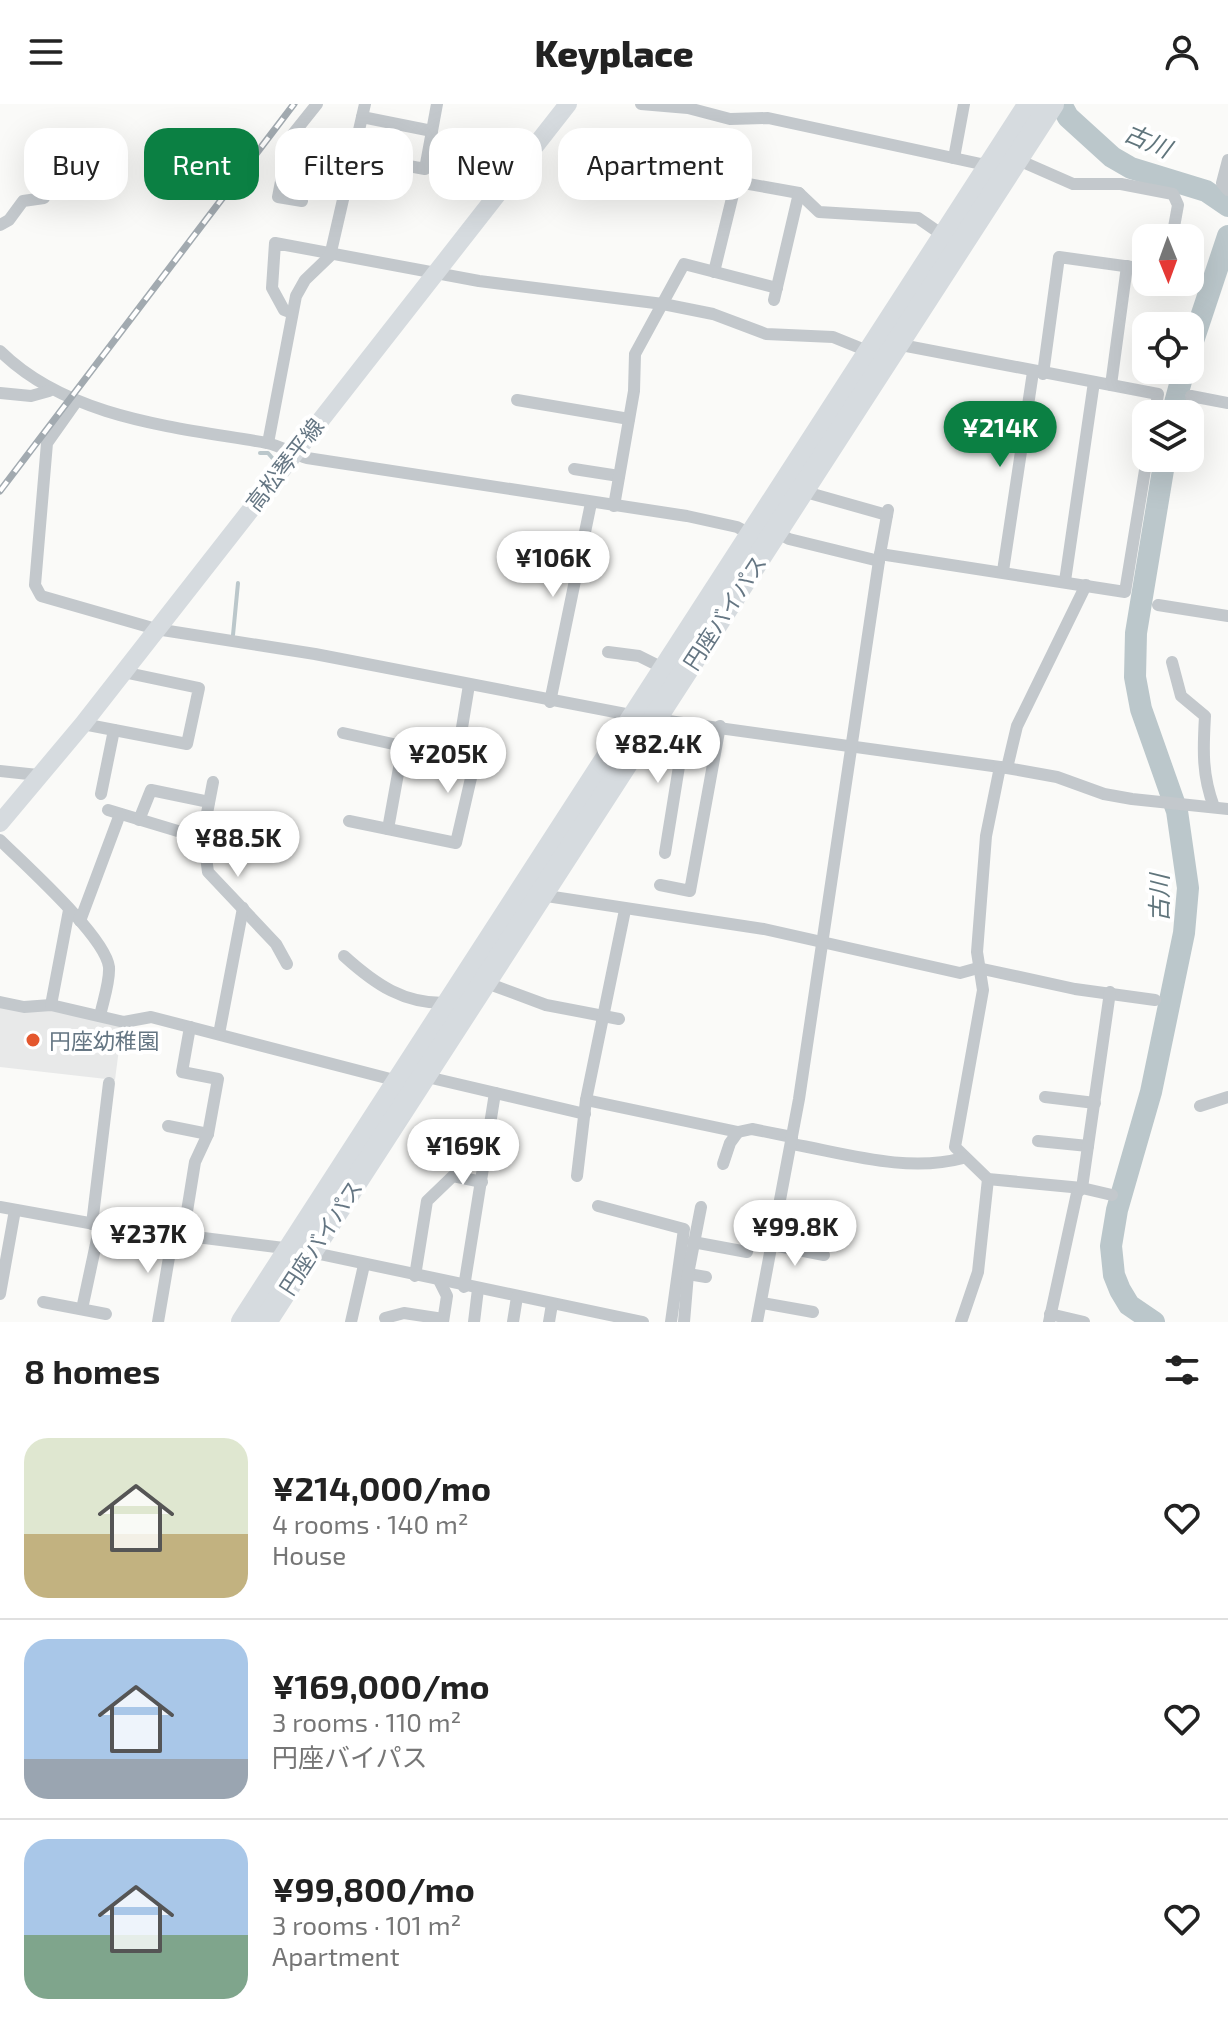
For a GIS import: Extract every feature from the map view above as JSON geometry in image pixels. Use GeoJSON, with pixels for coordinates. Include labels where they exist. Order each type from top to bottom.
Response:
{"type":"FeatureCollection","features":[{"type":"Feature","properties":{"kind":"highway","name":"円座バイパス"},"geometry":{"type":"LineString","coordinates":[[243,1322],[300,1251],[423,1076],[540,895],[645,718],[665,669],[764,533],[802,491],[1042,109]]}},
{"type":"Feature","properties":{"kind":"highway","name":"円座バイパス"},"geometry":{"type":"LineString","coordinates":[[265,1322],[300,1251],[447,1003],[645,718],[764,533],[870,352],[944,236],[1006,163]]}},
{"type":"Feature","properties":{"kind":"highway"},"geometry":{"type":"LineString","coordinates":[[870,352],[896,344]]}},
{"type":"Feature","properties":{"kind":"main road","name":"高松琴平線"},"geometry":{"type":"LineString","coordinates":[[0,823],[83,724],[568,104]]}},
{"type":"Feature","properties":{"kind":"street"},"geometry":{"type":"LineString","coordinates":[[298,128],[317,104]]}},
{"type":"Feature","properties":{"kind":"street"},"geometry":{"type":"LineString","coordinates":[[433,128],[437,104]]}},
{"type":"Feature","properties":{"kind":"street"},"geometry":{"type":"LineString","coordinates":[[641,104],[688,108],[730,119],[768,118],[981,164],[1006,163],[1073,184],[1121,184],[1173,194],[1178,198],[1175,224]]}},
{"type":"Feature","properties":{"kind":"street"},"geometry":{"type":"LineString","coordinates":[[954,158],[964,104]]}},
{"type":"Feature","properties":{"kind":"street"},"geometry":{"type":"LineString","coordinates":[[363,110],[429,130]]}},
{"type":"Feature","properties":{"kind":"street"},"geometry":{"type":"LineString","coordinates":[[413,166],[425,169],[429,147]]}},
{"type":"Feature","properties":{"kind":"street"},"geometry":{"type":"LineString","coordinates":[[1228,160],[1222,183],[1228,190]]}},
{"type":"Feature","properties":{"kind":"street"},"geometry":{"type":"LineString","coordinates":[[752,185],[799,193],[819,212],[918,218],[944,236]]}},
{"type":"Feature","properties":{"kind":"street"},"geometry":{"type":"LineString","coordinates":[[614,506],[629,419],[635,354],[684,264],[775,294],[799,193]]}},
{"type":"Feature","properties":{"kind":"street"},"geometry":{"type":"LineString","coordinates":[[0,225],[9,220],[23,201],[30,200]]}},
{"type":"Feature","properties":{"kind":"street"},"geometry":{"type":"LineString","coordinates":[[296,200],[302,201]]}},
{"type":"Feature","properties":{"kind":"street"},"geometry":{"type":"LineString","coordinates":[[268,443],[296,296],[305,280],[330,256],[344,200]]}},
{"type":"Feature","properties":{"kind":"street"},"geometry":{"type":"LineString","coordinates":[[714,272],[732,200]]}},
{"type":"Feature","properties":{"kind":"street"},"geometry":{"type":"LineString","coordinates":[[292,313],[284,310],[272,288],[275,243],[330,256],[663,304],[713,314],[766,334],[833,337],[870,352]]}},
{"type":"Feature","properties":{"kind":"street"},"geometry":{"type":"LineString","coordinates":[[1003,571],[1059,257],[1132,267]]}},
{"type":"Feature","properties":{"kind":"street"},"geometry":{"type":"LineString","coordinates":[[1111,385],[1127,266]]}},
{"type":"Feature","properties":{"kind":"street"},"geometry":{"type":"LineString","coordinates":[[896,344],[1158,394],[1157,400]]}},
{"type":"Feature","properties":{"kind":"street"},"geometry":{"type":"LineString","coordinates":[[0,351],[49,391],[76,402],[248,443],[268,443],[292,454],[687,516],[880,557],[1003,571],[1125,592],[1145,472]]}},
{"type":"Feature","properties":{"kind":"street"},"geometry":{"type":"LineString","coordinates":[[1065,581],[1094,382]]}},
{"type":"Feature","properties":{"kind":"street"},"geometry":{"type":"LineString","coordinates":[[0,393],[31,396],[49,391]]}},
{"type":"Feature","properties":{"kind":"street"},"geometry":{"type":"LineString","coordinates":[[1191,396],[1228,403]]}},
{"type":"Feature","properties":{"kind":"street"},"geometry":{"type":"LineString","coordinates":[[517,400],[629,419]]}},
{"type":"Feature","properties":{"kind":"street"},"geometry":{"type":"LineString","coordinates":[[76,402],[47,443],[35,585],[41,596],[54,601],[156,629],[315,654],[550,702],[1003,768],[1057,777],[1104,794],[1221,808]]}},
{"type":"Feature","properties":{"kind":"street"},"geometry":{"type":"LineString","coordinates":[[574,469],[619,476]]}},
{"type":"Feature","properties":{"kind":"street"},"geometry":{"type":"LineString","coordinates":[[757,1322],[792,1140],[854,747],[887,512],[802,491]]}},
{"type":"Feature","properties":{"kind":"street"},"geometry":{"type":"LineString","coordinates":[[550,702],[591,503]]}},
{"type":"Feature","properties":{"kind":"street"},"geometry":{"type":"LineString","coordinates":[[1086,585],[1017,726],[986,836],[978,968],[983,990],[955,1147],[988,1179],[1082,1188],[1112,1195]]}},
{"type":"Feature","properties":{"kind":"street"},"geometry":{"type":"LineString","coordinates":[[1158,605],[1228,616]]}},
{"type":"Feature","properties":{"kind":"street"},"geometry":{"type":"LineString","coordinates":[[608,652],[639,656],[665,669]]}},
{"type":"Feature","properties":{"kind":"street"},"geometry":{"type":"LineString","coordinates":[[1172,662],[1181,696],[1205,716],[1204,780],[1221,808]]}},
{"type":"Feature","properties":{"kind":"street"},"geometry":{"type":"LineString","coordinates":[[83,724],[187,744],[199,688],[123,672]]}},
{"type":"Feature","properties":{"kind":"street"},"geometry":{"type":"LineString","coordinates":[[457,758],[469,685]]}},
{"type":"Feature","properties":{"kind":"street"},"geometry":{"type":"LineString","coordinates":[[665,853],[686,723]]}},
{"type":"Feature","properties":{"kind":"street"},"geometry":{"type":"LineString","coordinates":[[660,885],[690,891],[720,726]]}},
{"type":"Feature","properties":{"kind":"street"},"geometry":{"type":"LineString","coordinates":[[101,794],[114,730]]}},
{"type":"Feature","properties":{"kind":"street"},"geometry":{"type":"LineString","coordinates":[[343,733],[457,758],[471,778],[456,843],[349,821]]}},
{"type":"Feature","properties":{"kind":"street"},"geometry":{"type":"LineString","coordinates":[[388,829],[403,746]]}},
{"type":"Feature","properties":{"kind":"street"},"geometry":{"type":"LineString","coordinates":[[0,771],[38,775]]}},
{"type":"Feature","properties":{"kind":"street"},"geometry":{"type":"LineString","coordinates":[[213,782],[203,834],[208,872],[276,944],[287,964]]}},
{"type":"Feature","properties":{"kind":"street"},"geometry":{"type":"LineString","coordinates":[[139,820],[151,790],[209,802]]}},
{"type":"Feature","properties":{"kind":"street"},"geometry":{"type":"LineString","coordinates":[[80,921],[114,812],[203,834]]}},
{"type":"Feature","properties":{"kind":"street"},"geometry":{"type":"LineString","coordinates":[[0,840],[80,921],[107,958],[109,970],[100,1016]]}},
{"type":"Feature","properties":{"kind":"street"},"geometry":{"type":"LineString","coordinates":[[540,895],[625,910],[632,906],[764,929],[822,945],[855,949],[960,973],[978,968],[1075,989],[1155,1000]]}},
{"type":"Feature","properties":{"kind":"street"},"geometry":{"type":"LineString","coordinates":[[219,1034],[243,908]]}},
{"type":"Feature","properties":{"kind":"street"},"geometry":{"type":"LineString","coordinates":[[51,1005],[69,910]]}},
{"type":"Feature","properties":{"kind":"street"},"geometry":{"type":"LineString","coordinates":[[577,1176],[585,1107],[625,910]]}},
{"type":"Feature","properties":{"kind":"street"},"geometry":{"type":"LineString","coordinates":[[344,956],[381,988],[424,1004],[447,1003]]}},
{"type":"Feature","properties":{"kind":"street"},"geometry":{"type":"LineString","coordinates":[[484,982],[546,1005],[619,1019]]}},
{"type":"Feature","properties":{"kind":"street"},"geometry":{"type":"LineString","coordinates":[[1084,1322],[1050,1318],[1077,1193],[1082,1188],[1110,992]]}},
{"type":"Feature","properties":{"kind":"street"},"geometry":{"type":"LineString","coordinates":[[0,1002],[24,1007],[51,1005],[124,1022],[151,1017],[398,1081]]}},
{"type":"Feature","properties":{"kind":"street"},"geometry":{"type":"LineString","coordinates":[[158,1322],[195,1162],[208,1134],[218,1079],[182,1072],[190,1027]]}},
{"type":"Feature","properties":{"kind":"street"},"geometry":{"type":"LineString","coordinates":[[423,1076],[495,1093],[738,1132],[752,1129],[890,1162],[936,1162],[963,1158]]}},
{"type":"Feature","properties":{"kind":"street"},"geometry":{"type":"LineString","coordinates":[[82,1309],[96,1224],[109,1083]]}},
{"type":"Feature","properties":{"kind":"street"},"geometry":{"type":"LineString","coordinates":[[464,1287],[495,1093]]}},
{"type":"Feature","properties":{"kind":"street"},"geometry":{"type":"LineString","coordinates":[[1045,1097],[1095,1103]]}},
{"type":"Feature","properties":{"kind":"street"},"geometry":{"type":"LineString","coordinates":[[1200,1106],[1228,1097]]}},
{"type":"Feature","properties":{"kind":"street"},"geometry":{"type":"LineString","coordinates":[[168,1126],[208,1134]]}},
{"type":"Feature","properties":{"kind":"street"},"geometry":{"type":"LineString","coordinates":[[723,1164],[730,1143],[738,1132]]}},
{"type":"Feature","properties":{"kind":"street"},"geometry":{"type":"LineString","coordinates":[[1038,1141],[1088,1146]]}},
{"type":"Feature","properties":{"kind":"street"},"geometry":{"type":"LineString","coordinates":[[415,1276],[427,1201],[453,1176],[482,1182]]}},
{"type":"Feature","properties":{"kind":"street"},"geometry":{"type":"LineString","coordinates":[[961,1322],[978,1272],[988,1179]]}},
{"type":"Feature","properties":{"kind":"street"},"geometry":{"type":"LineString","coordinates":[[598,1206],[684,1229],[671,1322]]}},
{"type":"Feature","properties":{"kind":"street"},"geometry":{"type":"LineString","coordinates":[[0,1207],[96,1224],[300,1251],[552,1304],[603,1318],[643,1322]]}},
{"type":"Feature","properties":{"kind":"street"},"geometry":{"type":"LineString","coordinates":[[684,1322],[688,1274],[701,1207]]}},
{"type":"Feature","properties":{"kind":"street"},"geometry":{"type":"LineString","coordinates":[[0,1294],[15,1210]]}},
{"type":"Feature","properties":{"kind":"street"},"geometry":{"type":"LineString","coordinates":[[693,1242],[747,1252]]}},
{"type":"Feature","properties":{"kind":"street"},"geometry":{"type":"LineString","coordinates":[[773,1245],[824,1255]]}},
{"type":"Feature","properties":{"kind":"street"},"geometry":{"type":"LineString","coordinates":[[351,1322],[364,1265]]}},
{"type":"Feature","properties":{"kind":"street"},"geometry":{"type":"LineString","coordinates":[[688,1274],[706,1277]]}},
{"type":"Feature","properties":{"kind":"street"},"geometry":{"type":"LineString","coordinates":[[385,1318],[404,1313],[443,1320],[447,1296],[440,1282]]}},
{"type":"Feature","properties":{"kind":"street"},"geometry":{"type":"LineString","coordinates":[[474,1322],[478,1289]]}},
{"type":"Feature","properties":{"kind":"street"},"geometry":{"type":"LineString","coordinates":[[513,1322],[517,1297]]}},
{"type":"Feature","properties":{"kind":"street"},"geometry":{"type":"LineString","coordinates":[[43,1302],[106,1314]]}},
{"type":"Feature","properties":{"kind":"street"},"geometry":{"type":"LineString","coordinates":[[762,1303],[813,1312]]}},
{"type":"Feature","properties":{"kind":"street"},"geometry":{"type":"LineString","coordinates":[[549,1322],[552,1304]]}},
{"type":"Feature","properties":{"kind":"shaded area"},"geometry":{"type":"Polygon","coordinates":[[[0,1006],[52,1008],[122,1025],[115,1080],[0,1067],[0,1006]]]}},
{"type":"Feature","properties":{"kind":"waterway","name":"古川"},"geometry":{"type":"LineString","coordinates":[[1061,104],[1068,117],[1112,157],[1131,168],[1206,191],[1228,206]]}},
{"type":"Feature","properties":{"kind":"waterway","name":"古川"},"geometry":{"type":"LineString","coordinates":[[1203,312],[1228,236]]}},
{"type":"Feature","properties":{"kind":"waterway","name":"古川"},"geometry":{"type":"LineString","coordinates":[[1176,400],[1180,384]]}},
{"type":"Feature","properties":{"kind":"waterway"},"geometry":{"type":"LineString","coordinates":[[260,453],[268,453],[274,460]]}},
{"type":"Feature","properties":{"kind":"waterway","name":"古川"},"geometry":{"type":"LineString","coordinates":[[1154,1322],[1129,1305],[1120,1290],[1114,1275],[1111,1246],[1117,1210],[1151,1092],[1184,933],[1188,888],[1177,811],[1141,709],[1135,677],[1136,633],[1163,472]]}},
{"type":"Feature","properties":{"kind":"waterway"},"geometry":{"type":"LineString","coordinates":[[233,635],[238,583]]}},
{"type":"Feature","properties":{"kind":"railway"},"geometry":{"type":"LineString","coordinates":[[0,491],[294,104]]}},
{"type":"Feature","properties":{"kind":"place","name":"円座幼稚園"},"geometry":{"type":"Point","coordinates":[33,1040]}}]}
